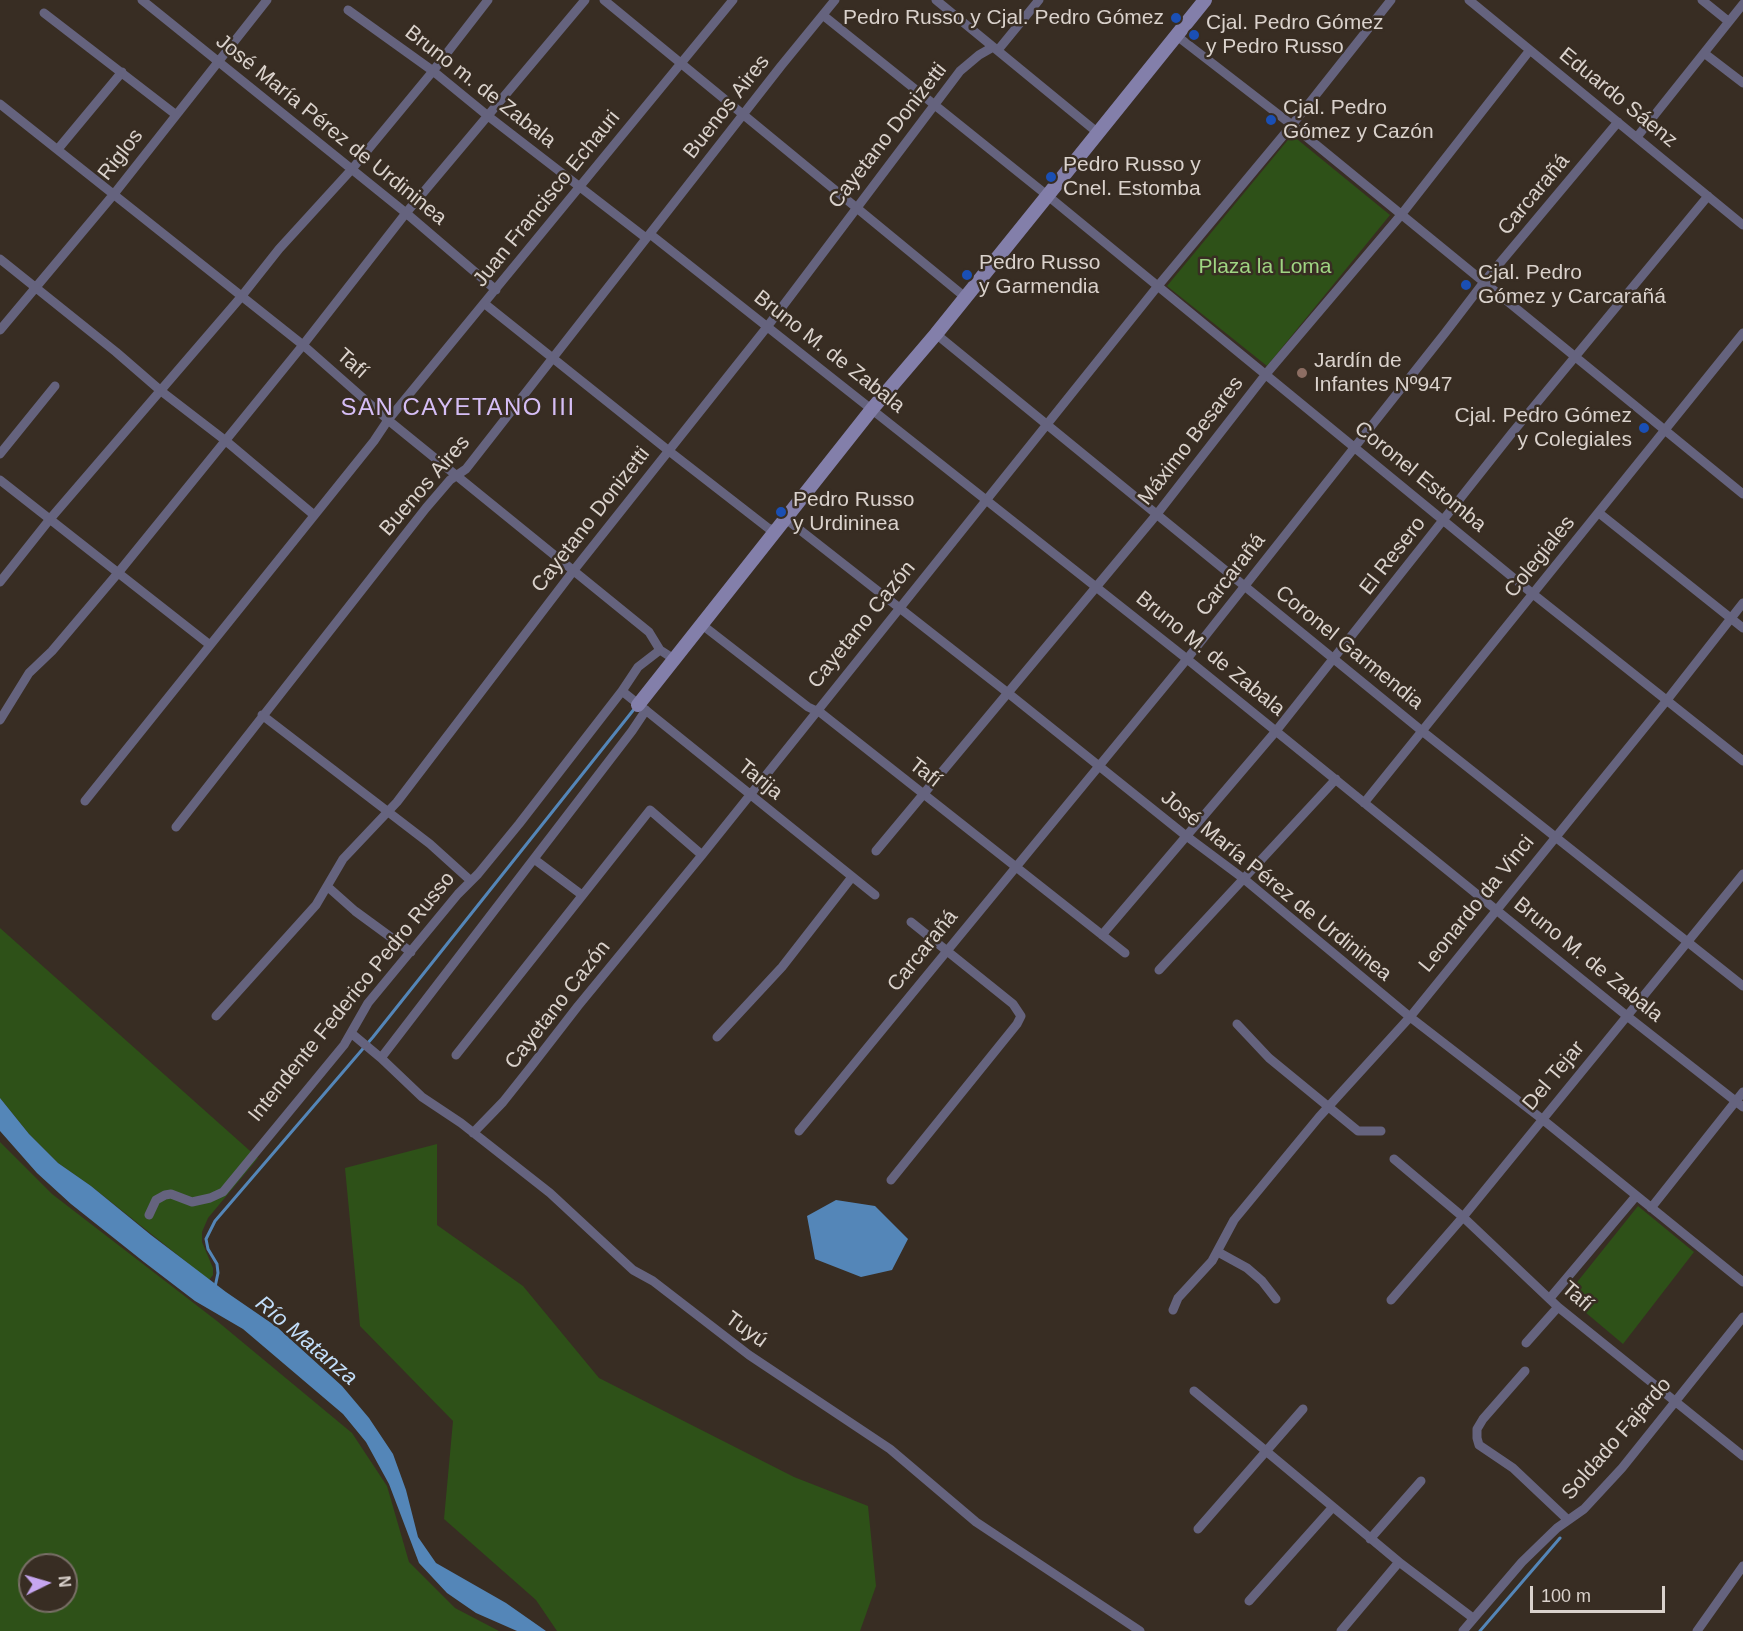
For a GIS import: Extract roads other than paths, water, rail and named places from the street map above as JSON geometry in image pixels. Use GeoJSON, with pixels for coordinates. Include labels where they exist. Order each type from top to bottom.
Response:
{"type":"FeatureCollection","features":[{"type":"Feature","properties":{"kind":"street","name":"José María Pérez de Urdininea"},"geometry":{"type":"LineString","coordinates":[[142,0],[406,213],[496,290]]}},
{"type":"Feature","properties":{"kind":"street","name":"Riglos"},"geometry":{"type":"LineString","coordinates":[[0,330],[114,194],[267,0]]}},
{"type":"Feature","properties":{"kind":"street"},"geometry":{"type":"LineString","coordinates":[[0,582],[50,519],[241,297],[279,249],[352,169],[488,0]]}},
{"type":"Feature","properties":{"kind":"street"},"geometry":{"type":"LineString","coordinates":[[0,720],[29,673],[52,651],[118,573],[303,345],[406,213],[585,0]]}},
{"type":"Feature","properties":{"kind":"street"},"geometry":{"type":"LineString","coordinates":[[604,0],[965,297]]}},
{"type":"Feature","properties":{"kind":"street","name":"Juan Francisco Echauri"},"geometry":{"type":"LineString","coordinates":[[85,801],[374,441],[388,420],[733,0]]}},
{"type":"Feature","properties":{"kind":"street","name":"Buenos Aires"},"geometry":{"type":"LineString","coordinates":[[176,827],[426,508],[456,476],[466,469],[835,0]]}},
{"type":"Feature","properties":{"kind":"street"},"geometry":{"type":"LineString","coordinates":[[936,0],[1098,133]]}},
{"type":"Feature","properties":{"kind":"street","name":"Cayetano Donizetti"},"geometry":{"type":"LineString","coordinates":[[216,1016],[316,905],[343,859],[387,812],[574,570],[767,327],[960,71],[979,55],[996,48],[1039,0]]}},
{"type":"Feature","properties":{"kind":"street"},"geometry":{"type":"LineString","coordinates":[[381,1058],[632,731],[642,707],[700,624],[1205,0]]}},
{"type":"Feature","properties":{"kind":"street","name":"Cayetano Cazón"},"geometry":{"type":"LineString","coordinates":[[473,1133],[502,1102],[986,498],[1292,125],[1391,0]]}},
{"type":"Feature","properties":{"kind":"street"},"geometry":{"type":"LineString","coordinates":[[1702,0],[1728,21]]}},
{"type":"Feature","properties":{"kind":"street","name":"Eduardo Sáenz"},"geometry":{"type":"LineString","coordinates":[[1474,1],[1530,50],[1743,225]]}},
{"type":"Feature","properties":{"kind":"street"},"geometry":{"type":"LineString","coordinates":[[1637,137],[1743,4]]}},
{"type":"Feature","properties":{"kind":"street","name":"Bruno m. de Zabala"},"geometry":{"type":"LineString","coordinates":[[348,10],[433,71],[579,186],[648,236]]}},
{"type":"Feature","properties":{"kind":"street"},"geometry":{"type":"LineString","coordinates":[[44,13],[175,114]]}},
{"type":"Feature","properties":{"kind":"street","name":"Coronel Estomba"},"geometry":{"type":"LineString","coordinates":[[824,16],[1048,196],[1533,594],[1743,761]]}},
{"type":"Feature","properties":{"kind":"street"},"geometry":{"type":"LineString","coordinates":[[1177,36],[1292,125],[1743,494]]}},
{"type":"Feature","properties":{"kind":"street","name":"Máximo Besares"},"geometry":{"type":"LineString","coordinates":[[876,851],[1157,514],[1266,374],[1401,215],[1530,50]]}},
{"type":"Feature","properties":{"kind":"street"},"geometry":{"type":"LineString","coordinates":[[1704,53],[1743,83]]}},
{"type":"Feature","properties":{"kind":"street"},"geometry":{"type":"LineString","coordinates":[[58,149],[122,72]]}},
{"type":"Feature","properties":{"kind":"street","name":"Tafí"},"geometry":{"type":"LineString","coordinates":[[0,104],[303,345],[388,420],[649,632],[660,650],[674,659]]}},
{"type":"Feature","properties":{"kind":"street","name":"Carcarañá"},"geometry":{"type":"LineString","coordinates":[[799,1131],[1187,659],[1484,282],[1618,122]]}},
{"type":"Feature","properties":{"kind":"street","name":"El Resero"},"geometry":{"type":"LineString","coordinates":[[1102,935],[1276,731],[1708,195]]}},
{"type":"Feature","properties":{"kind":"street","name":"Bruno M. de Zabala"},"geometry":{"type":"LineString","coordinates":[[648,236],[986,498],[1739,1104]]}},
{"type":"Feature","properties":{"kind":"street"},"geometry":{"type":"LineString","coordinates":[[0,259],[314,515]]}},
{"type":"Feature","properties":{"kind":"street"},"geometry":{"type":"LineString","coordinates":[[485,304],[669,451],[768,528],[776,531]]}},
{"type":"Feature","properties":{"kind":"street","name":"Colegiales"},"geometry":{"type":"LineString","coordinates":[[1364,803],[1743,333]]}},
{"type":"Feature","properties":{"kind":"street","name":"Coronel Garmendia"},"geometry":{"type":"LineString","coordinates":[[936,334],[1334,659],[1743,986]]}},
{"type":"Feature","properties":{"kind":"street"},"geometry":{"type":"LineString","coordinates":[[0,454],[55,386]]}},
{"type":"Feature","properties":{"kind":"street"},"geometry":{"type":"LineString","coordinates":[[0,480],[210,645]]}},
{"type":"Feature","properties":{"kind":"street"},"geometry":{"type":"LineString","coordinates":[[1599,513],[1743,628]]}},
{"type":"Feature","properties":{"kind":"street","name":"José María Pérez de Urdininea"},"geometry":{"type":"LineString","coordinates":[[786,519],[1185,835],[1244,879],[1410,1017],[1542,1119],[1743,1282]]}},
{"type":"Feature","properties":{"kind":"street","name":"Leonardo da Vinci"},"geometry":{"type":"LineString","coordinates":[[1173,1310],[1178,1298],[1212,1261],[1234,1220],[1328,1107],[1410,1017],[1743,603]]}},
{"type":"Feature","properties":{"kind":"street","name":"Tafí"},"geometry":{"type":"LineString","coordinates":[[700,624],[808,707],[821,713],[1125,954]]}},
{"type":"Feature","properties":{"kind":"street","name":"Intendente Federico Pedro Russo"},"geometry":{"type":"LineString","coordinates":[[149,1215],[156,1200],[165,1195],[171,1194],[192,1202],[223,1192],[344,1045],[368,1004],[519,824],[638,667],[660,650]]}},
{"type":"Feature","properties":{"kind":"street","name":"Tarija"},"geometry":{"type":"LineString","coordinates":[[622,691],[875,896]]}},
{"type":"Feature","properties":{"kind":"street"},"geometry":{"type":"LineString","coordinates":[[262,715],[430,844],[471,881]]}},
{"type":"Feature","properties":{"kind":"street"},"geometry":{"type":"LineString","coordinates":[[1159,970],[1336,779]]}},
{"type":"Feature","properties":{"kind":"street"},"geometry":{"type":"LineString","coordinates":[[456,1054],[650,810],[702,855]]}},
{"type":"Feature","properties":{"kind":"street"},"geometry":{"type":"LineString","coordinates":[[534,859],[582,895]]}},
{"type":"Feature","properties":{"kind":"street","name":"Del Tejar"},"geometry":{"type":"LineString","coordinates":[[1391,1300],[1463,1217],[1743,874]]}},
{"type":"Feature","properties":{"kind":"street"},"geometry":{"type":"LineString","coordinates":[[717,1037],[782,967],[852,877]]}},
{"type":"Feature","properties":{"kind":"street"},"geometry":{"type":"LineString","coordinates":[[328,887],[355,911],[411,952]]}},
{"type":"Feature","properties":{"kind":"street"},"geometry":{"type":"LineString","coordinates":[[891,1180],[1017,1024],[1021,1016],[1013,1004],[911,922]]}},
{"type":"Feature","properties":{"kind":"street"},"geometry":{"type":"LineString","coordinates":[[1237,1024],[1269,1058],[1358,1131],[1381,1131]]}},
{"type":"Feature","properties":{"kind":"street","name":"Tuyú"},"geometry":{"type":"LineString","coordinates":[[351,1033],[422,1097],[550,1193],[633,1270],[653,1281],[749,1355],[890,1449],[976,1522],[1140,1631]]}},
{"type":"Feature","properties":{"kind":"street"},"geometry":{"type":"LineString","coordinates":[[1651,1208],[1739,1104],[1743,1092]]}},
{"type":"Feature","properties":{"kind":"street","name":"Tafí"},"geometry":{"type":"LineString","coordinates":[[1394,1159],[1463,1217],[1558,1307],[1743,1456]]}},
{"type":"Feature","properties":{"kind":"street"},"geometry":{"type":"LineString","coordinates":[[1551,1298],[1636,1196]]}},
{"type":"Feature","properties":{"kind":"street"},"geometry":{"type":"LineString","coordinates":[[1218,1252],[1255,1274],[1276,1299]]}},
{"type":"Feature","properties":{"kind":"street"},"geometry":{"type":"LineString","coordinates":[[1526,1343],[1558,1307]]}},
{"type":"Feature","properties":{"kind":"street","name":"Soldado Fajardo"},"geometry":{"type":"LineString","coordinates":[[1463,1631],[1522,1562],[1568,1520],[1584,1509],[1622,1468],[1743,1317]]}},
{"type":"Feature","properties":{"kind":"street"},"geometry":{"type":"LineString","coordinates":[[1525,1371],[1483,1419],[1478,1429],[1479,1445],[1513,1468],[1568,1520]]}},
{"type":"Feature","properties":{"kind":"street"},"geometry":{"type":"LineString","coordinates":[[1194,1391],[1370,1539],[1473,1618]]}},
{"type":"Feature","properties":{"kind":"street"},"geometry":{"type":"LineString","coordinates":[[1198,1529],[1303,1409]]}},
{"type":"Feature","properties":{"kind":"street"},"geometry":{"type":"LineString","coordinates":[[1370,1539],[1421,1481]]}},
{"type":"Feature","properties":{"kind":"street"},"geometry":{"type":"LineString","coordinates":[[1249,1601],[1332,1508]]}},
{"type":"Feature","properties":{"kind":"street"},"geometry":{"type":"LineString","coordinates":[[1341,1631],[1399,1562]]}},
{"type":"Feature","properties":{"kind":"street"},"geometry":{"type":"LineString","coordinates":[[1697,1631],[1743,1566]]}},
{"type":"Feature","properties":{"kind":"water"},"geometry":{"type":"Polygon","coordinates":[[[0,1098],[29,1134],[58,1163],[91,1186],[226,1292],[277,1327],[342,1386],[369,1418],[393,1454],[406,1490],[418,1537],[436,1563],[506,1603],[546,1631],[517,1631],[476,1613],[447,1593],[419,1563],[389,1484],[366,1442],[343,1414],[243,1329],[195,1301],[71,1204],[37,1173],[0,1131],[0,1098]]]}},
{"type":"Feature","properties":{"kind":"water"},"geometry":{"type":"Polygon","coordinates":[[[836,1200],[875,1206],[908,1239],[892,1270],[861,1277],[815,1259],[807,1216],[836,1200]]]}},
{"type":"Feature","properties":{"kind":"waterway"},"geometry":{"type":"LineString","coordinates":[[215,1287],[217,1264],[208,1249],[206,1239],[215,1221],[373,1037],[635,708]]}},
{"type":"Feature","properties":{"kind":"waterway"},"geometry":{"type":"LineString","coordinates":[[1480,1631],[1560,1538]]}},
{"type":"Feature","properties":{"kind":"place","name":"Pedro Russo y Cjal. Pedro Gómez"},"geometry":{"type":"Point","coordinates":[1176,18]}},
{"type":"Feature","properties":{"kind":"place","name":"Cjal. Pedro Gómez y Pedro Russo"},"geometry":{"type":"Point","coordinates":[1194,35]}},
{"type":"Feature","properties":{"kind":"place","name":"Cjal. Pedro Gómez y Cazón"},"geometry":{"type":"Point","coordinates":[1271,120]}},
{"type":"Feature","properties":{"kind":"place","name":"Pedro Russo y Cnel. Estomba"},"geometry":{"type":"Point","coordinates":[1051,177]}},
{"type":"Feature","properties":{"kind":"place","name":"Pedro Russo y Garmendia"},"geometry":{"type":"Point","coordinates":[967,275]}},
{"type":"Feature","properties":{"kind":"place","name":"Cjal. Pedro Gómez y Carcarañá"},"geometry":{"type":"Point","coordinates":[1466,285]}},
{"type":"Feature","properties":{"kind":"place","name":"Jardín de Infantes Nº947"},"geometry":{"type":"Point","coordinates":[1302,373]}},
{"type":"Feature","properties":{"kind":"place","name":"Cjal. Pedro Gómez y Colegiales"},"geometry":{"type":"Point","coordinates":[1644,428]}},
{"type":"Feature","properties":{"kind":"place","name":"Pedro Russo y Urdininea"},"geometry":{"type":"Point","coordinates":[781,512]}},
{"type":"Feature","properties":{"kind":"district","name":"SAN CAYETANO III"},"geometry":{"type":"Point","coordinates":[458,408]}},
{"type":"Feature","properties":{"kind":"park label","name":"Plaza la Loma"},"geometry":{"type":"Point","coordinates":[1265,267]}},
{"type":"Feature","properties":{"kind":"water label","name":"Río Matanza"},"geometry":{"type":"Point","coordinates":[306,1341]}}]}
